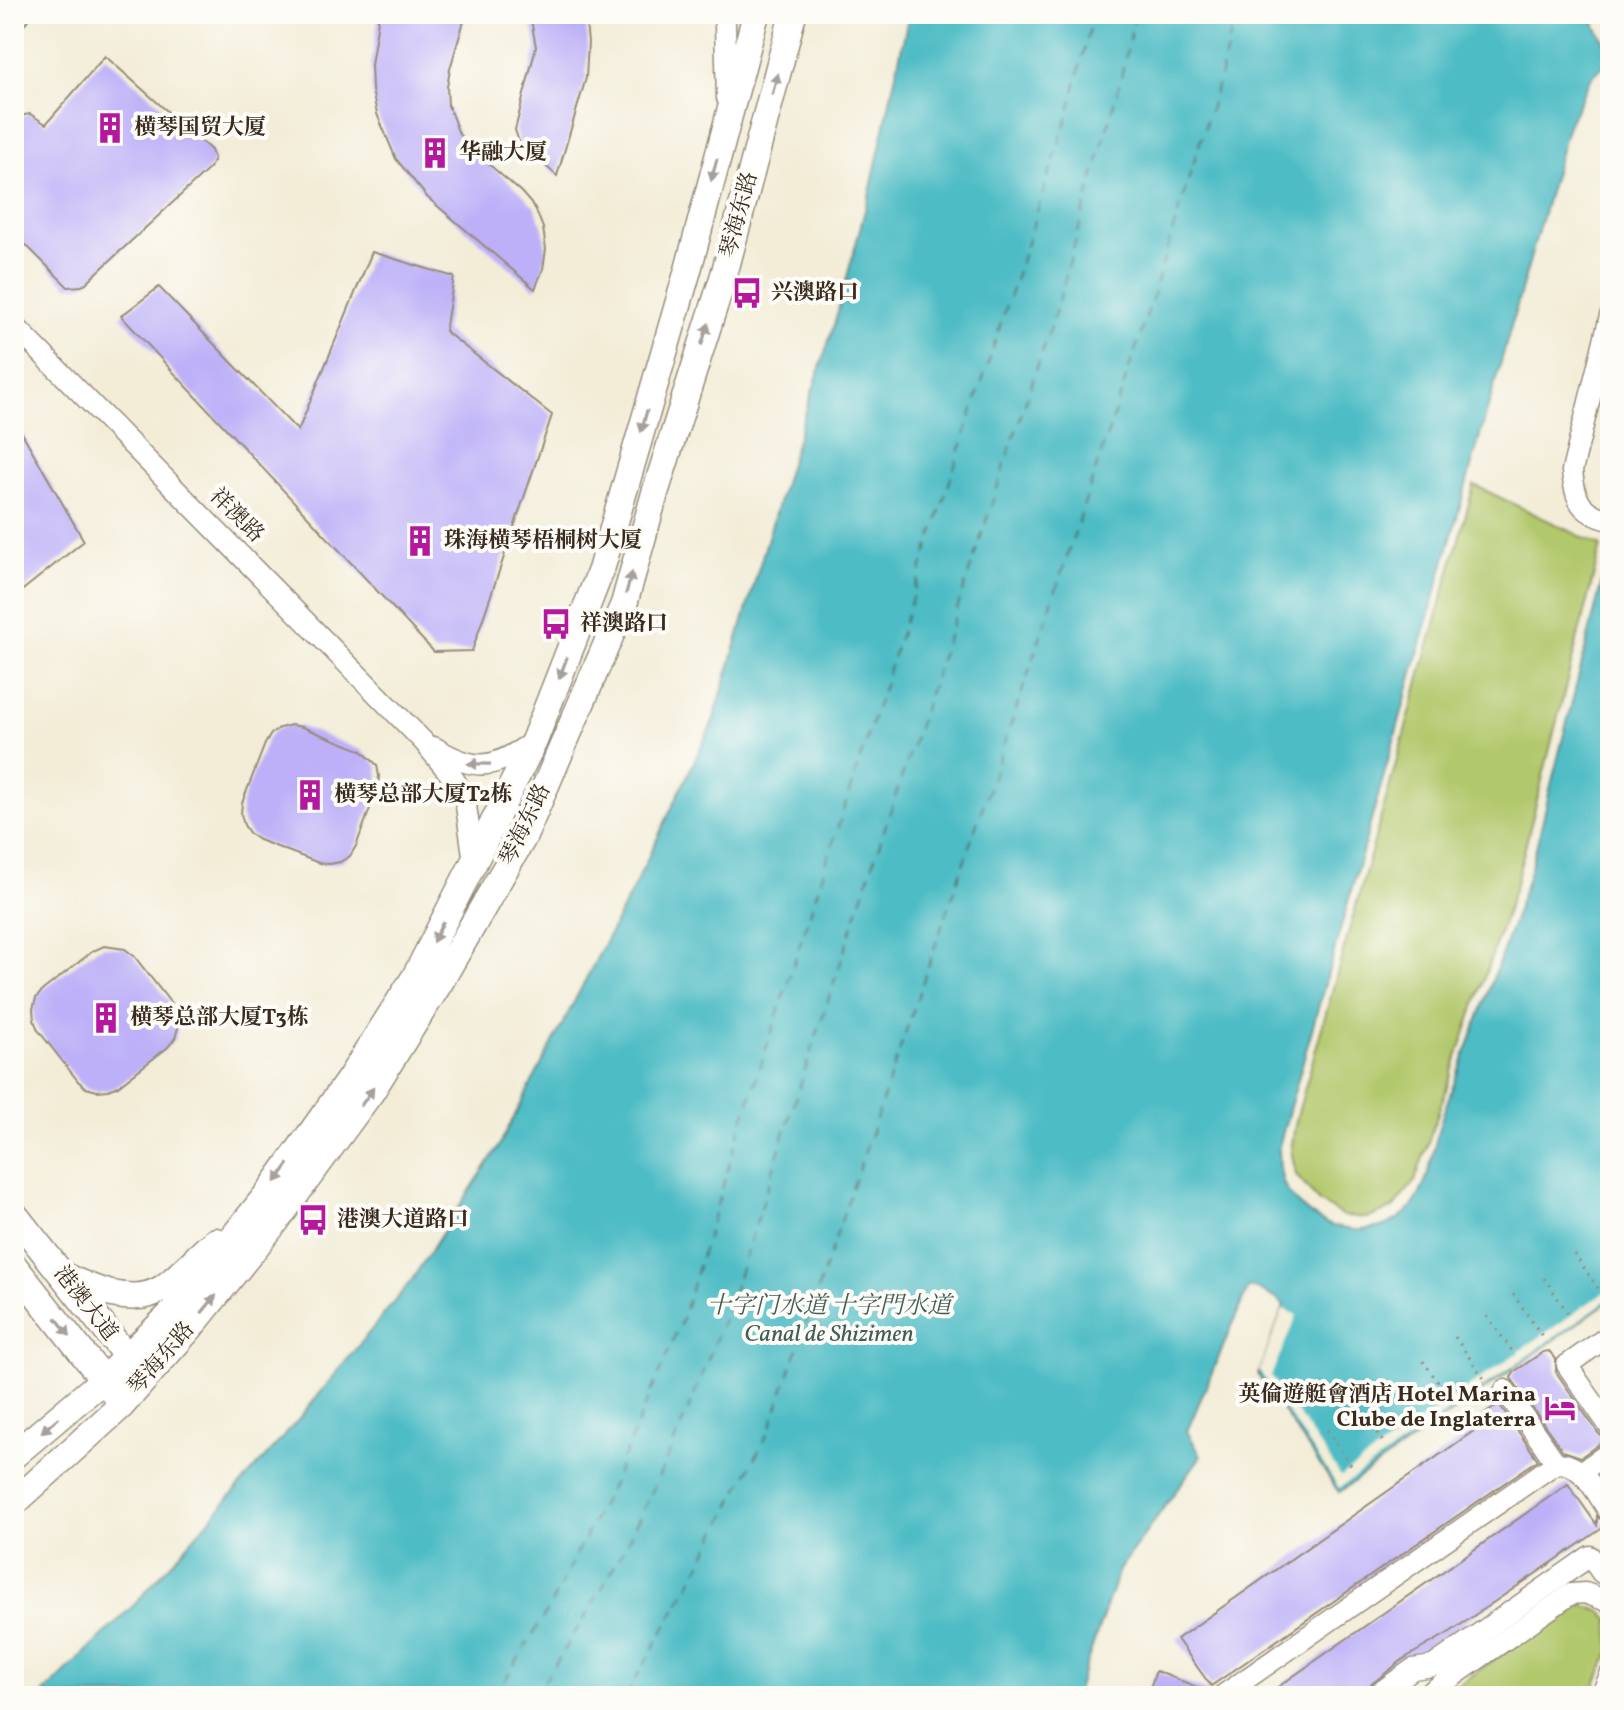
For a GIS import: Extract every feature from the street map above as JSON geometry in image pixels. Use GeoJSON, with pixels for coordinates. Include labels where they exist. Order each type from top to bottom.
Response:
{"type":"FeatureCollection","features":[{"type":"Feature","properties":{"kind":"main road","name":"琴海东路"},"geometry":{"type":"LineString","coordinates":[[14,1455],[104,1379],[175,1310],[349,1080],[415,977],[534,741],[601,570],[688,270],[756,14]]}},
{"type":"Feature","properties":{"kind":"main road","name":"琴海东路"},"geometry":{"type":"LineString","coordinates":[[14,1503],[122,1405],[190,1328],[277,1220],[371,1092],[440,982],[524,836],[624,604],[655,493],[724,275],[793,14]]}},
{"type":"Feature","properties":{"kind":"main road","name":"港澳大道"},"geometry":{"type":"LineString","coordinates":[[14,1214],[145,1378]]}},
{"type":"Feature","properties":{"kind":"main road"},"geometry":{"type":"LineString","coordinates":[[63,1276],[94,1290],[143,1297],[164,1287],[220,1237],[234,1235]]}},
{"type":"Feature","properties":{"kind":"main road","name":"港澳大道"},"geometry":{"type":"LineString","coordinates":[[14,1266],[122,1405]]}},
{"type":"Feature","properties":{"kind":"street"},"geometry":{"type":"LineString","coordinates":[[14,21],[19,14]]}},
{"type":"Feature","properties":{"kind":"street"},"geometry":{"type":"LineString","coordinates":[[723,14],[727,120]]}},
{"type":"Feature","properties":{"kind":"street"},"geometry":{"type":"LineString","coordinates":[[1610,316],[1572,471],[1574,495],[1587,511],[1610,520]]}},
{"type":"Feature","properties":{"kind":"street","name":"祥澳路"},"geometry":{"type":"LineString","coordinates":[[14,325],[423,741],[454,779],[465,799],[474,862]]}},
{"type":"Feature","properties":{"kind":"street","name":"祥澳路"},"geometry":{"type":"LineString","coordinates":[[423,741],[454,760],[489,765],[511,757],[534,741]]}},
{"type":"Feature","properties":{"kind":"street"},"geometry":{"type":"LineString","coordinates":[[1610,1335],[1567,1365],[1610,1427]]}},
{"type":"Feature","properties":{"kind":"street"},"geometry":{"type":"LineString","coordinates":[[1505,1390],[1556,1463]]}},
{"type":"Feature","properties":{"kind":"street"},"geometry":{"type":"LineString","coordinates":[[1581,1472],[1610,1452]]}},
{"type":"Feature","properties":{"kind":"street"},"geometry":{"type":"LineString","coordinates":[[1222,1696],[1556,1463],[1573,1466],[1581,1472],[1610,1513]]}},
{"type":"Feature","properties":{"kind":"street"},"geometry":{"type":"LineString","coordinates":[[1375,1696],[1413,1669],[1433,1666],[1590,1556],[1610,1579]]}},
{"type":"Feature","properties":{"kind":"street"},"geometry":{"type":"LineString","coordinates":[[1432,1696],[1432,1691],[1571,1594],[1585,1593],[1610,1602]]}},
{"type":"Feature","properties":{"kind":"street"},"geometry":{"type":"LineString","coordinates":[[1601,1696],[1610,1675]]}},
{"type":"Feature","properties":{"kind":"path"},"geometry":{"type":"LineString","coordinates":[[1574,1254],[1602,1294]]}},
{"type":"Feature","properties":{"kind":"path"},"geometry":{"type":"LineString","coordinates":[[1544,1278],[1570,1316]]}},
{"type":"Feature","properties":{"kind":"path"},"geometry":{"type":"LineString","coordinates":[[1513,1294],[1542,1336]]}},
{"type":"Feature","properties":{"kind":"path"},"geometry":{"type":"LineString","coordinates":[[1487,1316],[1515,1355]]}},
{"type":"Feature","properties":{"kind":"path"},"geometry":{"type":"LineString","coordinates":[[1455,1337],[1485,1380]]}},
{"type":"Feature","properties":{"kind":"path"},"geometry":{"type":"LineString","coordinates":[[1423,1361],[1451,1400]]}},
{"type":"Feature","properties":{"kind":"path"},"geometry":{"type":"LineString","coordinates":[[1391,1384],[1418,1422]]}},
{"type":"Feature","properties":{"kind":"path"},"geometry":{"type":"LineString","coordinates":[[1359,1406],[1385,1445]]}},
{"type":"Feature","properties":{"kind":"path"},"geometry":{"type":"LineString","coordinates":[[1327,1430],[1353,1468]]}},
{"type":"Feature","properties":{"kind":"green space"},"geometry":{"type":"Polygon","coordinates":[[[1474,485],[1601,546],[1515,887],[1415,1181],[1393,1208],[1368,1218],[1343,1216],[1318,1201],[1296,1175],[1291,1150],[1296,1120],[1474,485]]]}},
{"type":"Feature","properties":{"kind":"green space"},"geometry":{"type":"Polygon","coordinates":[[[1580,1604],[1603,1612],[1610,1620],[1610,1651],[1591,1696],[1443,1696],[1568,1607],[1580,1604]]]}},
{"type":"Feature","properties":{"kind":"water","name":"十字门水道 十字門水道 Canal de Shizimen"},"geometry":{"type":"Polygon","coordinates":[[[909,14],[1591,14],[1607,48],[1607,62],[1591,78],[1568,125],[1279,1146],[1281,1176],[1288,1192],[1309,1213],[1333,1226],[1359,1230],[1386,1225],[1409,1210],[1416,1200],[1427,1177],[1443,1114],[1527,880],[1602,581],[1610,575],[1610,1300],[1339,1492],[1258,1375],[1284,1306],[1254,1287],[1248,1288],[1187,1431],[1201,1456],[1119,1570],[1075,1696],[41,1696],[135,1604],[299,1419],[411,1281],[499,1146],[635,885],[713,722],[835,322],[871,188],[909,14]]]}},
{"type":"Feature","properties":{"kind":"pier"},"geometry":{"type":"Polygon","coordinates":[[[1610,1288],[1610,1298],[1339,1488],[1259,1371],[1283,1309],[1297,1315],[1271,1376],[1341,1476],[1610,1288]]]}},
{"type":"Feature","properties":{"kind":"building","name":"华融大厦"},"geometry":{"type":"Polygon","coordinates":[[[379,14],[466,14],[450,69],[448,105],[459,134],[469,147],[535,208],[543,228],[546,249],[543,269],[535,289],[427,197],[396,159],[377,114],[372,90],[371,65],[379,14]]]}},
{"type":"Feature","properties":{"kind":"building","name":"华融大厦"},"geometry":{"type":"Polygon","coordinates":[[[530,14],[584,14],[586,24],[586,78],[557,176],[519,142],[515,130],[536,47],[530,14]]]}},
{"type":"Feature","properties":{"kind":"building"},"geometry":{"type":"Polygon","coordinates":[[[105,56],[211,150],[214,159],[210,168],[87,282],[82,286],[68,287],[14,233],[14,123],[19,116],[30,114],[46,124],[105,56]]]}},
{"type":"Feature","properties":{"kind":"building","name":"珠海横琴梧桐树大厦"},"geometry":{"type":"Polygon","coordinates":[[[372,252],[454,277],[445,331],[552,415],[472,651],[434,652],[121,316],[159,287],[298,431],[372,252]]]}},
{"type":"Feature","properties":{"kind":"building"},"geometry":{"type":"Polygon","coordinates":[[[14,419],[84,541],[14,597],[14,419]]]}},
{"type":"Feature","properties":{"kind":"building","name":"横琴总部大厦T2栋"},"geometry":{"type":"Polygon","coordinates":[[[291,725],[361,750],[377,765],[378,787],[356,846],[350,856],[340,862],[319,863],[259,840],[244,825],[242,803],[265,744],[271,734],[291,725]]]}},
{"type":"Feature","properties":{"kind":"building","name":"横琴总部大厦T3栋"},"geometry":{"type":"Polygon","coordinates":[[[104,946],[125,949],[134,956],[173,1006],[178,1028],[168,1047],[118,1086],[97,1091],[86,1088],[78,1081],[38,1030],[33,1009],[36,998],[43,990],[104,946]]]}},
{"type":"Feature","properties":{"kind":"building","name":"英倫遊艇會酒店 Hotel Marina Clube de Inglaterra"},"geometry":{"type":"Polygon","coordinates":[[[1549,1351],[1556,1359],[1556,1372],[1599,1434],[1606,1439],[1581,1457],[1563,1451],[1511,1378],[1514,1372],[1549,1351]]]}},
{"type":"Feature","properties":{"kind":"building"},"geometry":{"type":"Polygon","coordinates":[[[1499,1404],[1538,1460],[1211,1686],[1177,1639],[1485,1423],[1481,1417],[1499,1404]]]}},
{"type":"Feature","properties":{"kind":"building"},"geometry":{"type":"Polygon","coordinates":[[[1568,1484],[1597,1525],[1597,1516],[1607,1525],[1450,1632],[1405,1658],[1356,1696],[1265,1696],[1568,1484]]]}},
{"type":"Feature","properties":{"kind":"building"},"geometry":{"type":"Polygon","coordinates":[[[1156,1671],[1210,1692],[1209,1696],[1147,1696],[1156,1671]]]}},
{"type":"Feature","properties":{"kind":"ferry route"},"geometry":{"type":"LineString","coordinates":[[495,1696],[548,1610],[613,1482],[682,1319],[738,1136],[1068,116],[1093,14]]}},
{"type":"Feature","properties":{"kind":"ferry route"},"geometry":{"type":"LineString","coordinates":[[534,1696],[602,1587],[648,1500],[693,1397],[733,1291],[1059,300],[1120,82],[1135,14]]}},
{"type":"Feature","properties":{"kind":"ferry route"},"geometry":{"type":"LineString","coordinates":[[626,1696],[696,1573],[770,1429],[1145,321],[1221,74],[1236,14]]}},
{"type":"Feature","properties":{"kind":"place","name":"横琴国贸大厦"},"geometry":{"type":"Point","coordinates":[110,128]}},
{"type":"Feature","properties":{"kind":"place","name":"华融大厦"},"geometry":{"type":"Point","coordinates":[435,153]}},
{"type":"Feature","properties":{"kind":"place","name":"兴澳路口"},"geometry":{"type":"Point","coordinates":[747,293]}},
{"type":"Feature","properties":{"kind":"place","name":"珠海横琴梧桐树大厦"},"geometry":{"type":"Point","coordinates":[420,541]}},
{"type":"Feature","properties":{"kind":"place","name":"祥澳路口"},"geometry":{"type":"Point","coordinates":[556,624]}},
{"type":"Feature","properties":{"kind":"place","name":"横琴总部大厦T2栋"},"geometry":{"type":"Point","coordinates":[310,795]}},
{"type":"Feature","properties":{"kind":"place","name":"横琴总部大厦T3栋"},"geometry":{"type":"Point","coordinates":[106,1018]}},
{"type":"Feature","properties":{"kind":"place","name":"港澳大道路口"},"geometry":{"type":"Point","coordinates":[313,1220]}},
{"type":"Feature","properties":{"kind":"place","name":"英倫遊艇會酒店 Hotel Marina Clube de Inglaterra"},"geometry":{"type":"Point","coordinates":[1560,1408]}}]}
